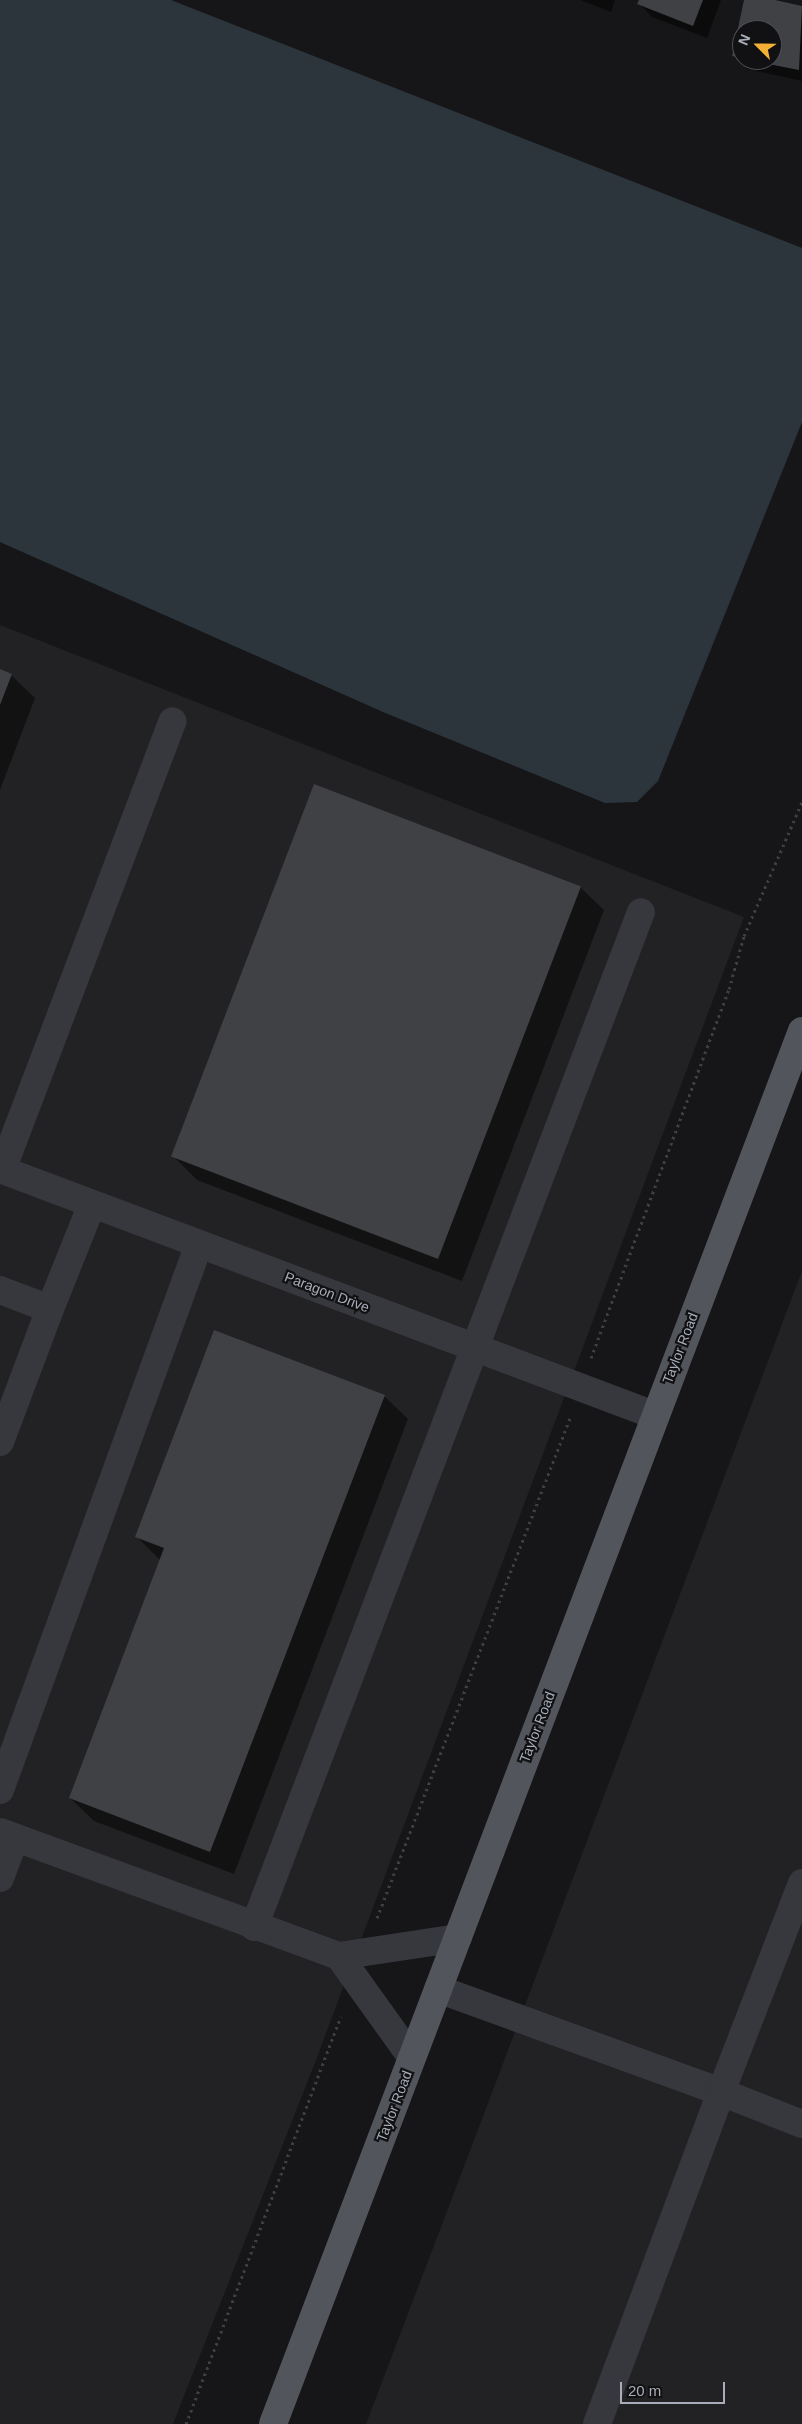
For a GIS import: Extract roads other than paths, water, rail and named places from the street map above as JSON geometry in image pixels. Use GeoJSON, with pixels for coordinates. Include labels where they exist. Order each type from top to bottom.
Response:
{"type":"FeatureCollection","features":[{"type":"Feature","properties":{"kind":"main road","name":"Taylor Road"},"geometry":{"type":"LineString","coordinates":[[273,2424],[654,1416],[802,1031]]}},
{"type":"Feature","properties":{"kind":"street"},"geometry":{"type":"LineString","coordinates":[[1,1169],[173,721]]}},
{"type":"Feature","properties":{"kind":"street"},"geometry":{"type":"LineString","coordinates":[[254,1927],[477,1349],[641,912]]}},
{"type":"Feature","properties":{"kind":"street","name":"Paragon Drive"},"geometry":{"type":"LineString","coordinates":[[1,1169],[654,1416]]}},
{"type":"Feature","properties":{"kind":"street"},"geometry":{"type":"LineString","coordinates":[[0,1442],[92,1204]]}},
{"type":"Feature","properties":{"kind":"street"},"geometry":{"type":"LineString","coordinates":[[0,1790],[199,1244]]}},
{"type":"Feature","properties":{"kind":"street"},"geometry":{"type":"LineString","coordinates":[[0,1290],[50,1309]]}},
{"type":"Feature","properties":{"kind":"street"},"geometry":{"type":"LineString","coordinates":[[0,1878],[7,1835],[254,1927],[352,1954],[458,1938]]}},
{"type":"Feature","properties":{"kind":"street"},"geometry":{"type":"LineString","coordinates":[[598,2424],[721,2092],[802,1882]]}},
{"type":"Feature","properties":{"kind":"street"},"geometry":{"type":"LineString","coordinates":[[352,1954],[356,1978],[412,2058]]}},
{"type":"Feature","properties":{"kind":"street"},"geometry":{"type":"LineString","coordinates":[[438,1989],[721,2092],[802,2124]]}}]}
